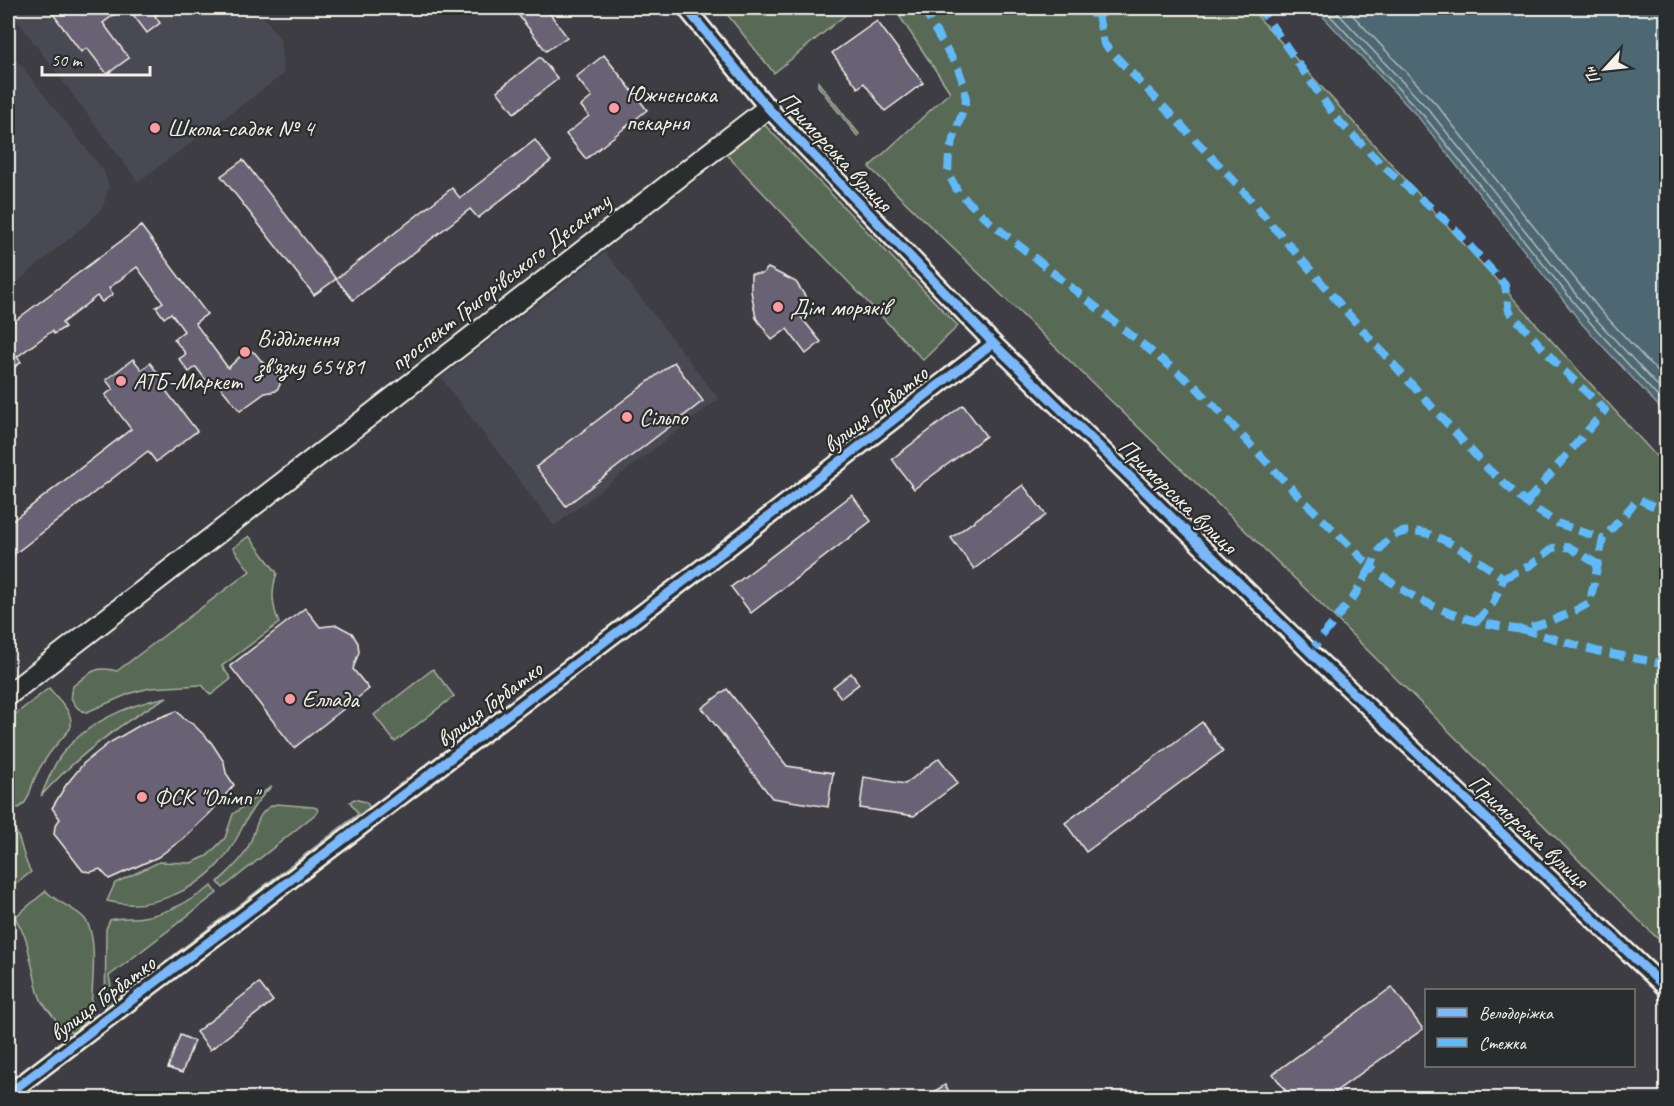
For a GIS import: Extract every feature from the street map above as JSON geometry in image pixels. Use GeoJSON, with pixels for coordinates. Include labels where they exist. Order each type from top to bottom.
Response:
{"type":"FeatureCollection","features":[{"type":"Feature","properties":{"kind":"street","name":"Приморська вулиця"},"geometry":{"type":"LineString","coordinates":[[686,8],[768,108],[993,343],[1310,652],[1666,988]]}},
{"type":"Feature","properties":{"kind":"street","name":"проспект Григорівського Десанту"},"geometry":{"type":"LineString","coordinates":[[8,695],[768,108]]}},
{"type":"Feature","properties":{"kind":"street","name":"вулиця Горбатко"},"geometry":{"type":"LineString","coordinates":[[8,1094],[684,581],[993,343]]}},
{"type":"Feature","properties":{"kind":"shaded area","name":"Школа-садок № 4"},"geometry":{"type":"Polygon","coordinates":[[[8,8],[257,8],[280,38],[284,74],[138,182],[8,8]]]}},
{"type":"Feature","properties":{"kind":"shaded area"},"geometry":{"type":"Polygon","coordinates":[[[8,49],[104,171],[109,187],[103,207],[91,220],[8,290],[8,49]]]}},
{"type":"Feature","properties":{"kind":"shaded area"},"geometry":{"type":"Polygon","coordinates":[[[605,252],[719,399],[554,526],[441,378],[605,252]]]}},
{"type":"Feature","properties":{"kind":"green space"},"geometry":{"type":"Polygon","coordinates":[[[722,8],[854,8],[774,73],[722,8]]]}},
{"type":"Feature","properties":{"kind":"green space"},"geometry":{"type":"Polygon","coordinates":[[[894,8],[1250,8],[1666,467],[1666,947],[1318,601],[869,167],[950,92],[894,8]]]}},
{"type":"Feature","properties":{"kind":"green space"},"geometry":{"type":"Polygon","coordinates":[[[818,82],[859,134],[858,137],[818,86],[818,82]]]}},
{"type":"Feature","properties":{"kind":"green space"},"geometry":{"type":"Polygon","coordinates":[[[760,120],[958,326],[923,360],[725,153],[760,120]]]}},
{"type":"Feature","properties":{"kind":"green space"},"geometry":{"type":"Polygon","coordinates":[[[249,536],[277,573],[273,598],[279,623],[222,666],[231,679],[211,695],[202,685],[150,688],[131,693],[87,712],[81,711],[71,698],[73,686],[93,671],[109,669],[117,671],[250,571],[233,548],[249,536]]]}},
{"type":"Feature","properties":{"kind":"green space"},"geometry":{"type":"Polygon","coordinates":[[[433,669],[454,696],[395,742],[374,715],[433,669]]]}},
{"type":"Feature","properties":{"kind":"green space"},"geometry":{"type":"Polygon","coordinates":[[[49,688],[68,712],[71,718],[70,729],[41,766],[25,802],[19,808],[8,806],[8,720],[49,688]]]}},
{"type":"Feature","properties":{"kind":"green space"},"geometry":{"type":"Polygon","coordinates":[[[167,697],[100,741],[41,796],[59,758],[81,735],[107,717],[152,700],[167,697]]]}},
{"type":"Feature","properties":{"kind":"green space"},"geometry":{"type":"Polygon","coordinates":[[[272,786],[250,812],[229,851],[206,876],[175,894],[158,900],[124,904],[107,901],[115,883],[159,862],[191,863],[207,856],[225,838],[233,814],[272,786]]]}},
{"type":"Feature","properties":{"kind":"green space"},"geometry":{"type":"Polygon","coordinates":[[[354,799],[366,802],[371,809],[129,995],[121,986],[127,982],[132,987],[358,814],[350,802],[354,799]]]}},
{"type":"Feature","properties":{"kind":"green space"},"geometry":{"type":"Polygon","coordinates":[[[277,804],[313,807],[317,808],[318,812],[223,888],[218,882],[244,854],[260,816],[277,804]]]}},
{"type":"Feature","properties":{"kind":"green space"},"geometry":{"type":"Polygon","coordinates":[[[8,821],[19,838],[31,872],[8,890],[8,821]]]}},
{"type":"Feature","properties":{"kind":"green space"},"geometry":{"type":"Polygon","coordinates":[[[212,886],[217,893],[109,976],[115,1005],[105,1013],[106,929],[110,920],[162,913],[212,886]]]}},
{"type":"Feature","properties":{"kind":"green space"},"geometry":{"type":"Polygon","coordinates":[[[46,891],[84,918],[92,936],[94,961],[90,1016],[74,1033],[64,1030],[42,1002],[26,939],[15,917],[46,891]]]}},
{"type":"Feature","properties":{"kind":"water"},"geometry":{"type":"Polygon","coordinates":[[[1315,8],[1666,8],[1666,414],[1583,325],[1419,118],[1315,8]]]}},
{"type":"Feature","properties":{"kind":"building"},"geometry":{"type":"Polygon","coordinates":[[[62,8],[123,8],[103,23],[129,58],[107,74],[87,48],[81,52],[53,14],[62,8]]]}},
{"type":"Feature","properties":{"kind":"building"},"geometry":{"type":"Polygon","coordinates":[[[128,8],[167,8],[155,16],[160,23],[147,33],[128,8]]]}},
{"type":"Feature","properties":{"kind":"building"},"geometry":{"type":"Polygon","coordinates":[[[513,8],[546,8],[567,37],[546,51],[513,8]]]}},
{"type":"Feature","properties":{"kind":"building"},"geometry":{"type":"Polygon","coordinates":[[[877,21],[923,83],[885,111],[864,83],[858,88],[832,53],[877,21]]]}},
{"type":"Feature","properties":{"kind":"building","name":"Южненська пекарня"},"geometry":{"type":"Polygon","coordinates":[[[604,55],[647,110],[586,159],[566,134],[589,116],[581,106],[592,97],[576,77],[604,55]]]}},
{"type":"Feature","properties":{"kind":"building"},"geometry":{"type":"Polygon","coordinates":[[[540,57],[558,79],[514,113],[497,91],[540,57]]]}},
{"type":"Feature","properties":{"kind":"building"},"geometry":{"type":"Polygon","coordinates":[[[535,140],[551,161],[478,218],[470,209],[353,300],[336,279],[452,188],[460,198],[535,140]]]}},
{"type":"Feature","properties":{"kind":"building"},"geometry":{"type":"Polygon","coordinates":[[[243,160],[336,279],[314,295],[221,176],[243,160]]]}},
{"type":"Feature","properties":{"kind":"building"},"geometry":{"type":"Polygon","coordinates":[[[141,226],[207,314],[195,323],[228,368],[248,349],[255,353],[268,369],[273,370],[279,376],[280,385],[276,391],[265,393],[240,411],[214,379],[208,383],[196,367],[189,372],[179,359],[186,354],[174,339],[184,331],[171,313],[164,318],[156,307],[163,302],[137,267],[109,288],[113,294],[102,302],[97,296],[62,323],[65,327],[54,334],[52,331],[17,357],[21,362],[8,372],[8,326],[141,226]]]}},
{"type":"Feature","properties":{"kind":"building","name":"Дім моряків"},"geometry":{"type":"Polygon","coordinates":[[[768,268],[796,282],[809,302],[797,312],[821,342],[806,354],[787,329],[772,340],[756,318],[751,291],[751,274],[762,274],[768,268]]]}},
{"type":"Feature","properties":{"kind":"building"},"geometry":{"type":"Polygon","coordinates":[[[133,359],[142,370],[150,363],[164,381],[160,383],[197,431],[156,462],[148,451],[8,559],[8,524],[131,429],[105,395],[113,389],[106,380],[133,359]]]}},
{"type":"Feature","properties":{"kind":"building"},"geometry":{"type":"Polygon","coordinates":[[[674,362],[703,401],[566,506],[536,467],[674,362]]]}},
{"type":"Feature","properties":{"kind":"building"},"geometry":{"type":"Polygon","coordinates":[[[963,405],[986,436],[914,489],[892,459],[963,405]]]}},
{"type":"Feature","properties":{"kind":"building"},"geometry":{"type":"Polygon","coordinates":[[[1023,485],[1046,515],[974,569],[951,538],[1023,485]]]}},
{"type":"Feature","properties":{"kind":"building"},"geometry":{"type":"Polygon","coordinates":[[[852,495],[871,521],[751,613],[731,587],[852,495]]]}},
{"type":"Feature","properties":{"kind":"building"},"geometry":{"type":"Polygon","coordinates":[[[305,608],[320,627],[337,625],[352,633],[358,643],[359,652],[353,669],[369,689],[294,748],[230,666],[305,608]]]}},
{"type":"Feature","properties":{"kind":"building"},"geometry":{"type":"Polygon","coordinates":[[[851,673],[859,684],[841,698],[833,687],[851,673]]]}},
{"type":"Feature","properties":{"kind":"building"},"geometry":{"type":"Polygon","coordinates":[[[727,689],[787,766],[833,773],[828,807],[772,798],[702,708],[727,689]]]}},
{"type":"Feature","properties":{"kind":"building","name":"ФСК \"Олімп\""},"geometry":{"type":"Polygon","coordinates":[[[177,711],[211,742],[224,762],[226,773],[234,785],[184,838],[158,857],[109,879],[100,869],[91,872],[83,871],[54,834],[55,826],[60,819],[52,808],[66,785],[84,763],[109,743],[142,724],[177,711]]]}},
{"type":"Feature","properties":{"kind":"building"},"geometry":{"type":"Polygon","coordinates":[[[1202,722],[1223,751],[1086,852],[1065,823],[1202,722]]]}},
{"type":"Feature","properties":{"kind":"building"},"geometry":{"type":"Polygon","coordinates":[[[939,758],[958,783],[914,816],[860,808],[864,777],[905,784],[939,758]]]}},
{"type":"Feature","properties":{"kind":"building"},"geometry":{"type":"Polygon","coordinates":[[[259,983],[273,1001],[210,1050],[196,1032],[259,983]]]}},
{"type":"Feature","properties":{"kind":"building"},"geometry":{"type":"Polygon","coordinates":[[[1392,987],[1423,1029],[1335,1092],[1340,1098],[1291,1098],[1273,1074],[1392,987]]]}},
{"type":"Feature","properties":{"kind":"building"},"geometry":{"type":"Polygon","coordinates":[[[180,1035],[194,1041],[182,1073],[168,1068],[180,1035]]]}},
{"type":"Feature","properties":{"kind":"building"},"geometry":{"type":"Polygon","coordinates":[[[945,1085],[953,1098],[923,1098],[945,1085]]]}},
{"type":"Feature","properties":{"kind":"marked path"},"geometry":{"type":"LineString","coordinates":[[924,8],[958,68],[964,85],[966,101],[949,153],[948,173],[958,192],[991,223],[1196,387],[1293,490],[1371,567],[1355,595],[1310,652]]}},
{"type":"Feature","properties":{"kind":"marked path"},"geometry":{"type":"LineString","coordinates":[[1067,8],[1094,14],[1122,8]]}},
{"type":"Feature","properties":{"kind":"marked path"},"geometry":{"type":"LineString","coordinates":[[1255,8],[1266,17],[1336,118],[1383,166],[1452,226],[1505,285],[1509,311],[1558,365],[1605,410],[1526,503]]}},
{"type":"Feature","properties":{"kind":"marked path"},"geometry":{"type":"LineString","coordinates":[[1098,15],[1104,44],[1237,184],[1350,316],[1488,469],[1526,503],[1557,523],[1603,539]]}},
{"type":"Feature","properties":{"kind":"marked path"},"geometry":{"type":"LineString","coordinates":[[1476,622],[1493,603],[1504,578],[1450,543],[1419,532],[1405,532],[1392,537],[1379,550],[1371,567],[1416,597],[1464,618],[1481,622],[1516,629],[1522,629],[1558,618],[1590,602],[1603,539],[1638,499],[1666,512]]}},
{"type":"Feature","properties":{"kind":"marked path"},"geometry":{"type":"LineString","coordinates":[[1504,578],[1531,565],[1553,548],[1569,547],[1597,564]]}},
{"type":"Feature","properties":{"kind":"marked path"},"geometry":{"type":"LineString","coordinates":[[1521,629],[1596,651],[1666,664]]}},
{"type":"Feature","properties":{"kind":"cycle path"},"geometry":{"type":"LineString","coordinates":[[686,8],[768,108],[993,343],[1310,652],[1666,988]]}},
{"type":"Feature","properties":{"kind":"cycle path"},"geometry":{"type":"LineString","coordinates":[[8,1094],[720,554],[993,343]]}},
{"type":"Feature","properties":{"kind":"place","name":"Южненська пекарня"},"geometry":{"type":"Point","coordinates":[614,108]}},
{"type":"Feature","properties":{"kind":"place","name":"Школа-садок № 4"},"geometry":{"type":"Point","coordinates":[155,128]}},
{"type":"Feature","properties":{"kind":"place","name":"Дім моряків"},"geometry":{"type":"Point","coordinates":[778,307]}},
{"type":"Feature","properties":{"kind":"place","name":"Відділення зв'язку 65481"},"geometry":{"type":"Point","coordinates":[245,352]}},
{"type":"Feature","properties":{"kind":"place","name":"АТБ-Маркет"},"geometry":{"type":"Point","coordinates":[121,381]}},
{"type":"Feature","properties":{"kind":"place","name":"Сільпо"},"geometry":{"type":"Point","coordinates":[627,417]}},
{"type":"Feature","properties":{"kind":"place","name":"Еллада"},"geometry":{"type":"Point","coordinates":[290,699]}},
{"type":"Feature","properties":{"kind":"place","name":"ФСК \"Олімп\""},"geometry":{"type":"Point","coordinates":[142,797]}}]}
